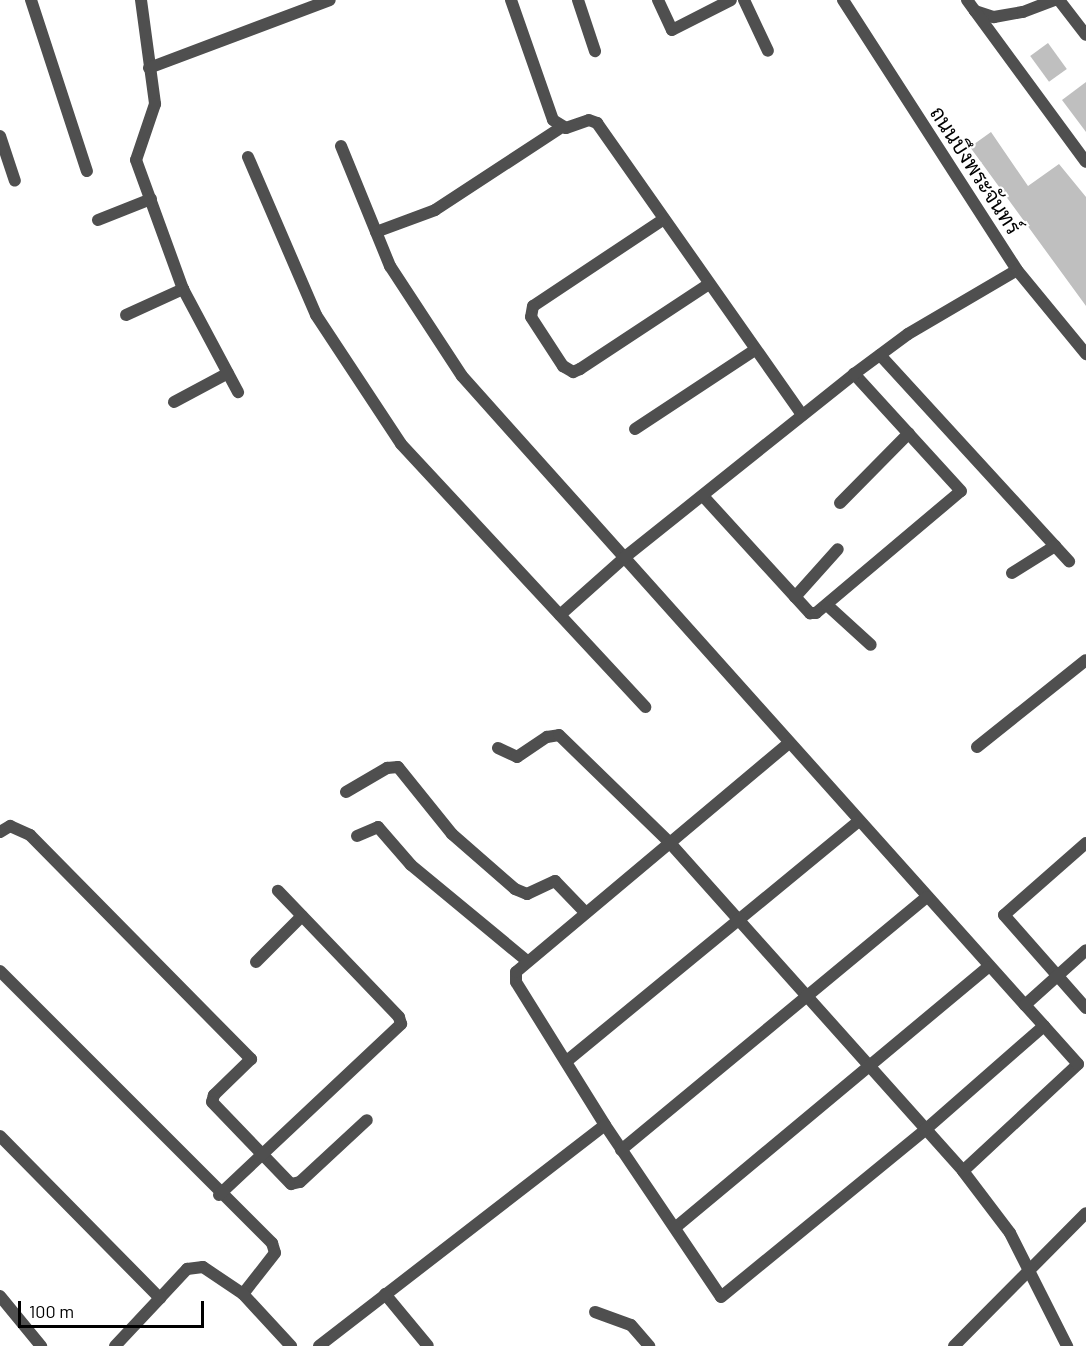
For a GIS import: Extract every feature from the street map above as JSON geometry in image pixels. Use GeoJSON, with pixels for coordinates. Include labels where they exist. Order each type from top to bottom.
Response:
{"type":"FeatureCollection","features":[{"type":"Feature","properties":{"kind":"street"},"geometry":{"type":"LineString","coordinates":[[31,0],[87,171]]}},
{"type":"Feature","properties":{"kind":"street"},"geometry":{"type":"LineString","coordinates":[[141,0],[155,104],[136,160],[183,289],[238,392]]}},
{"type":"Feature","properties":{"kind":"street"},"geometry":{"type":"LineString","coordinates":[[149,68],[330,0]]}},
{"type":"Feature","properties":{"kind":"street"},"geometry":{"type":"LineString","coordinates":[[511,0],[553,120],[562,128]]}},
{"type":"Feature","properties":{"kind":"street"},"geometry":{"type":"LineString","coordinates":[[578,0],[595,51]]}},
{"type":"Feature","properties":{"kind":"street"},"geometry":{"type":"LineString","coordinates":[[658,0],[672,30],[731,0]]}},
{"type":"Feature","properties":{"kind":"street"},"geometry":{"type":"LineString","coordinates":[[744,0],[768,51]]}},
{"type":"Feature","properties":{"kind":"street","name":"ถนนบึงพระจันทร์"},"geometry":{"type":"LineString","coordinates":[[843,0],[1017,270],[1086,354]]}},
{"type":"Feature","properties":{"kind":"street"},"geometry":{"type":"LineString","coordinates":[[967,0],[1086,162]]}},
{"type":"Feature","properties":{"kind":"street"},"geometry":{"type":"LineString","coordinates":[[975,10],[994,16],[1023,12],[1057,0],[1086,35]]}},
{"type":"Feature","properties":{"kind":"street"},"geometry":{"type":"LineString","coordinates":[[376,232],[435,210],[562,128],[589,120],[597,123],[801,415]]}},
{"type":"Feature","properties":{"kind":"street"},"geometry":{"type":"LineString","coordinates":[[0,135],[15,182]]}},
{"type":"Feature","properties":{"kind":"street"},"geometry":{"type":"LineString","coordinates":[[341,146],[396,276],[462,376],[625,557],[788,744],[1078,1064],[963,1171]]}},
{"type":"Feature","properties":{"kind":"street"},"geometry":{"type":"LineString","coordinates":[[248,157],[316,315],[401,444],[645,707]]}},
{"type":"Feature","properties":{"kind":"street"},"geometry":{"type":"LineString","coordinates":[[98,220],[151,199]]}},
{"type":"Feature","properties":{"kind":"street"},"geometry":{"type":"LineString","coordinates":[[664,219],[533,306],[531,317],[563,366],[573,372],[580,369],[709,284]]}},
{"type":"Feature","properties":{"kind":"street"},"geometry":{"type":"LineString","coordinates":[[561,615],[625,557],[854,374],[908,334],[1017,270]]}},
{"type":"Feature","properties":{"kind":"street"},"geometry":{"type":"LineString","coordinates":[[126,315],[183,289]]}},
{"type":"Feature","properties":{"kind":"street"},"geometry":{"type":"LineString","coordinates":[[635,429],[754,350]]}},
{"type":"Feature","properties":{"kind":"street"},"geometry":{"type":"LineString","coordinates":[[880,355],[1069,561]]}},
{"type":"Feature","properties":{"kind":"street"},"geometry":{"type":"LineString","coordinates":[[174,402],[228,373]]}},
{"type":"Feature","properties":{"kind":"street"},"geometry":{"type":"LineString","coordinates":[[703,496],[813,615],[827,605],[959,495],[959,486],[854,374]]}},
{"type":"Feature","properties":{"kind":"street"},"geometry":{"type":"LineString","coordinates":[[840,503],[909,433]]}},
{"type":"Feature","properties":{"kind":"street"},"geometry":{"type":"LineString","coordinates":[[1012,573],[1055,546]]}},
{"type":"Feature","properties":{"kind":"street"},"geometry":{"type":"LineString","coordinates":[[795,597],[838,549]]}},
{"type":"Feature","properties":{"kind":"street"},"geometry":{"type":"LineString","coordinates":[[827,605],[871,645]]}},
{"type":"Feature","properties":{"kind":"street"},"geometry":{"type":"LineString","coordinates":[[977,747],[1086,660]]}},
{"type":"Feature","properties":{"kind":"street"},"geometry":{"type":"LineString","coordinates":[[498,748],[517,757],[547,737],[559,735],[670,843],[963,1171],[1010,1233],[1067,1346]]}},
{"type":"Feature","properties":{"kind":"street"},"geometry":{"type":"LineString","coordinates":[[788,744],[670,843],[584,911],[516,972],[516,982],[568,1060],[605,1125],[676,1227],[721,1297],[925,1130],[1044,1026]]}},
{"type":"Feature","properties":{"kind":"street"},"geometry":{"type":"LineString","coordinates":[[346,792],[387,768],[398,767],[452,834],[515,890],[527,894],[555,881],[584,911]]}},
{"type":"Feature","properties":{"kind":"street"},"geometry":{"type":"LineString","coordinates":[[568,1060],[858,822]]}},
{"type":"Feature","properties":{"kind":"street"},"geometry":{"type":"LineString","coordinates":[[0,832],[10,826],[30,835],[251,1059],[214,1095],[212,1102],[260,1154],[295,1185],[367,1120]]}},
{"type":"Feature","properties":{"kind":"street"},"geometry":{"type":"LineString","coordinates":[[357,836],[373,828],[382,830],[411,865],[527,961]]}},
{"type":"Feature","properties":{"kind":"street"},"geometry":{"type":"LineString","coordinates":[[1086,843],[1004,915],[1086,1008]]}},
{"type":"Feature","properties":{"kind":"street"},"geometry":{"type":"LineString","coordinates":[[219,1195],[400,1024],[399,1017],[278,891]]}},
{"type":"Feature","properties":{"kind":"street"},"geometry":{"type":"LineString","coordinates":[[621,1150],[927,897]]}},
{"type":"Feature","properties":{"kind":"street"},"geometry":{"type":"LineString","coordinates":[[256,962],[302,916]]}},
{"type":"Feature","properties":{"kind":"street"},"geometry":{"type":"LineString","coordinates":[[1024,1005],[1086,950]]}},
{"type":"Feature","properties":{"kind":"street"},"geometry":{"type":"LineString","coordinates":[[676,1227],[988,967]]}},
{"type":"Feature","properties":{"kind":"street"},"geometry":{"type":"LineString","coordinates":[[0,971],[219,1195],[275,1248],[243,1294]]}},
{"type":"Feature","properties":{"kind":"street"},"geometry":{"type":"LineString","coordinates":[[319,1346],[605,1125]]}},
{"type":"Feature","properties":{"kind":"street"},"geometry":{"type":"LineString","coordinates":[[0,1136],[160,1298]]}},
{"type":"Feature","properties":{"kind":"street"},"geometry":{"type":"LineString","coordinates":[[954,1346],[1086,1213]]}},
{"type":"Feature","properties":{"kind":"street"},"geometry":{"type":"LineString","coordinates":[[116,1346],[160,1298],[195,1265],[203,1267],[243,1294],[291,1346]]}},
{"type":"Feature","properties":{"kind":"street"},"geometry":{"type":"LineString","coordinates":[[385,1294],[428,1346]]}},
{"type":"Feature","properties":{"kind":"street"},"geometry":{"type":"LineString","coordinates":[[0,1296],[41,1346]]}},
{"type":"Feature","properties":{"kind":"street"},"geometry":{"type":"LineString","coordinates":[[595,1312],[631,1325],[649,1346]]}},
{"type":"Feature","properties":{"kind":"building"},"geometry":{"type":"Polygon","coordinates":[[[1048,43],[1067,69],[1049,82],[1030,56],[1048,43]]]}},
{"type":"Feature","properties":{"kind":"building"},"geometry":{"type":"Polygon","coordinates":[[[1086,82],[1086,132],[1062,100],[1086,82]]]}},
{"type":"Feature","properties":{"kind":"building"},"geometry":{"type":"Polygon","coordinates":[[[991,132],[1028,186],[1059,164],[1086,197],[1086,306],[970,147],[991,132]]]}}]}
